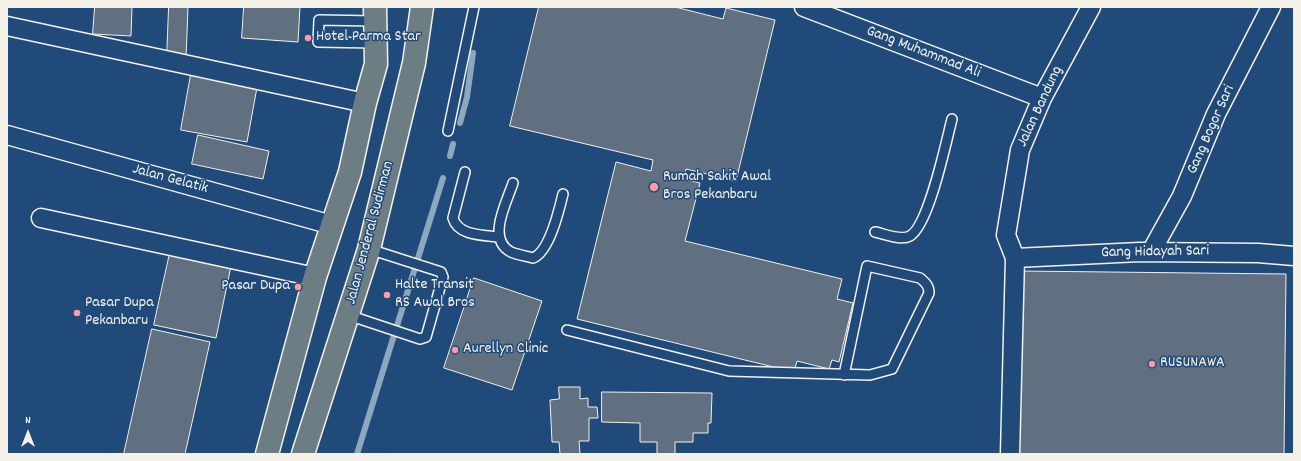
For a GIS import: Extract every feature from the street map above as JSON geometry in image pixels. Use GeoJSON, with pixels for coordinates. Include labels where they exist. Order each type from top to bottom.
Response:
{"type":"FeatureCollection","features":[{"type":"Feature","properties":{"kind":"main road","name":"Jalan Jenderal Sudirman"},"geometry":{"type":"LineString","coordinates":[[303,454],[368,249],[414,63],[422,7]]}},
{"type":"Feature","properties":{"kind":"main road"},"geometry":{"type":"LineString","coordinates":[[267,454],[315,277],[350,172],[365,103],[376,64],[375,14]]}},
{"type":"Feature","properties":{"kind":"street","name":"Gang Muhammad Ali"},"geometry":{"type":"LineString","coordinates":[[804,7],[1042,98]]}},
{"type":"Feature","properties":{"kind":"street","name":"Jalan Bandung"},"geometry":{"type":"LineString","coordinates":[[1015,258],[1006,235],[1020,150],[1042,98],[1091,7]]}},
{"type":"Feature","properties":{"kind":"street","name":"Gang Bogor Sari"},"geometry":{"type":"LineString","coordinates":[[1151,252],[1182,196],[1216,114],[1272,7]]}},
{"type":"Feature","properties":{"kind":"street"},"geometry":{"type":"LineString","coordinates":[[7,26],[365,103]]}},
{"type":"Feature","properties":{"kind":"street","name":"Jalan Gelatik"},"geometry":{"type":"LineString","coordinates":[[7,135],[332,225]]}},
{"type":"Feature","properties":{"kind":"street"},"geometry":{"type":"LineString","coordinates":[[41,218],[315,277]]}},
{"type":"Feature","properties":{"kind":"street","name":"Gang Hidayah Sari"},"geometry":{"type":"LineString","coordinates":[[1015,258],[1151,252],[1258,253],[1294,256]]}},
{"type":"Feature","properties":{"kind":"street"},"geometry":{"type":"LineString","coordinates":[[1010,454],[1015,258]]}},
{"type":"Feature","properties":{"kind":"lane"},"geometry":{"type":"LineString","coordinates":[[448,132],[474,7]]}},
{"type":"Feature","properties":{"kind":"lane"},"geometry":{"type":"LineString","coordinates":[[375,14],[319,20],[318,42],[376,43]]}},
{"type":"Feature","properties":{"kind":"lane"},"geometry":{"type":"LineString","coordinates":[[875,232],[903,238],[910,236],[915,232],[932,197],[952,119]]}},
{"type":"Feature","properties":{"kind":"lane"},"geometry":{"type":"LineString","coordinates":[[466,172],[453,218],[454,223],[466,232],[472,234],[499,237]]}},
{"type":"Feature","properties":{"kind":"lane"},"geometry":{"type":"LineString","coordinates":[[513,183],[501,219],[499,237],[502,244],[512,252],[533,258],[540,254],[545,247],[563,194]]}},
{"type":"Feature","properties":{"kind":"lane"},"geometry":{"type":"LineString","coordinates":[[348,315],[420,339],[426,337],[443,277],[441,272],[368,249]]}},
{"type":"Feature","properties":{"kind":"lane"},"geometry":{"type":"LineString","coordinates":[[567,330],[729,371],[844,375],[870,375],[892,369],[929,294],[928,286],[920,278],[867,266],[844,375]]}},
{"type":"Feature","properties":{"kind":"building"},"geometry":{"type":"Polygon","coordinates":[[[95,7],[132,7],[131,36],[93,34],[95,7]]]}},
{"type":"Feature","properties":{"kind":"building"},"geometry":{"type":"Polygon","coordinates":[[[169,7],[188,7],[186,59],[167,58],[169,7]]]}},
{"type":"Feature","properties":{"kind":"building"},"geometry":{"type":"Polygon","coordinates":[[[244,7],[300,7],[298,42],[242,38],[244,7]]]}},
{"type":"Feature","properties":{"kind":"building","name":"Rumah Sakit Awal Bros Pekanbaru"},"geometry":{"type":"Polygon","coordinates":[[[539,7],[675,7],[723,19],[726,8],[775,20],[736,181],[686,169],[684,179],[700,183],[685,241],[842,279],[837,299],[853,303],[839,362],[832,360],[829,369],[797,361],[794,372],[577,319],[616,162],[651,171],[653,160],[510,126],[539,7]]]}},
{"type":"Feature","properties":{"kind":"building"},"geometry":{"type":"Polygon","coordinates":[[[192,69],[258,82],[247,142],[181,130],[192,69]]]}},
{"type":"Feature","properties":{"kind":"building"},"geometry":{"type":"Polygon","coordinates":[[[198,135],[269,151],[263,179],[192,164],[198,135]]]}},
{"type":"Feature","properties":{"kind":"building"},"geometry":{"type":"Polygon","coordinates":[[[170,253],[231,266],[216,338],[154,325],[170,253]]]}},
{"type":"Feature","properties":{"kind":"building","name":"RUSUNAWA"},"geometry":{"type":"Polygon","coordinates":[[[1019,271],[1286,274],[1284,454],[1017,454],[1019,271]]]}},
{"type":"Feature","properties":{"kind":"building"},"geometry":{"type":"Polygon","coordinates":[[[474,278],[542,301],[512,390],[444,368],[474,278]]]}},
{"type":"Feature","properties":{"kind":"building"},"geometry":{"type":"Polygon","coordinates":[[[152,329],[210,342],[185,454],[124,454],[152,329]]]}},
{"type":"Feature","properties":{"kind":"building"},"geometry":{"type":"Polygon","coordinates":[[[559,387],[580,387],[580,399],[588,398],[588,407],[597,407],[598,418],[589,418],[589,441],[579,441],[580,454],[560,454],[559,442],[552,442],[550,400],[559,399],[559,387]]]}},
{"type":"Feature","properties":{"kind":"building"},"geometry":{"type":"Polygon","coordinates":[[[602,392],[712,393],[711,423],[708,423],[708,433],[693,433],[693,442],[675,442],[675,454],[657,454],[657,442],[640,442],[640,423],[602,422],[602,392]]]}},
{"type":"Feature","properties":{"kind":"waterway"},"geometry":{"type":"LineString","coordinates":[[460,123],[467,97],[473,53]]}},
{"type":"Feature","properties":{"kind":"waterway"},"geometry":{"type":"LineString","coordinates":[[450,156],[453,144]]}},
{"type":"Feature","properties":{"kind":"waterway"},"geometry":{"type":"LineString","coordinates":[[357,454],[443,178]]}},
{"type":"Feature","properties":{"kind":"place","name":"Hotel Parma Star"},"geometry":{"type":"Point","coordinates":[308,38]}},
{"type":"Feature","properties":{"kind":"place","name":"Rumah Sakit Awal Bros Pekanbaru"},"geometry":{"type":"Point","coordinates":[654,187]}},
{"type":"Feature","properties":{"kind":"place","name":"Pasar Dupa"},"geometry":{"type":"Point","coordinates":[298,287]}},
{"type":"Feature","properties":{"kind":"place","name":"Halte Transit RS Awal Bros"},"geometry":{"type":"Point","coordinates":[387,295]}},
{"type":"Feature","properties":{"kind":"place","name":"Pasar Dupa Pekanbaru"},"geometry":{"type":"Point","coordinates":[77,313]}},
{"type":"Feature","properties":{"kind":"place","name":"Aurellyn Clinic"},"geometry":{"type":"Point","coordinates":[455,350]}},
{"type":"Feature","properties":{"kind":"place","name":"RUSUNAWA"},"geometry":{"type":"Point","coordinates":[1152,364]}}]}
